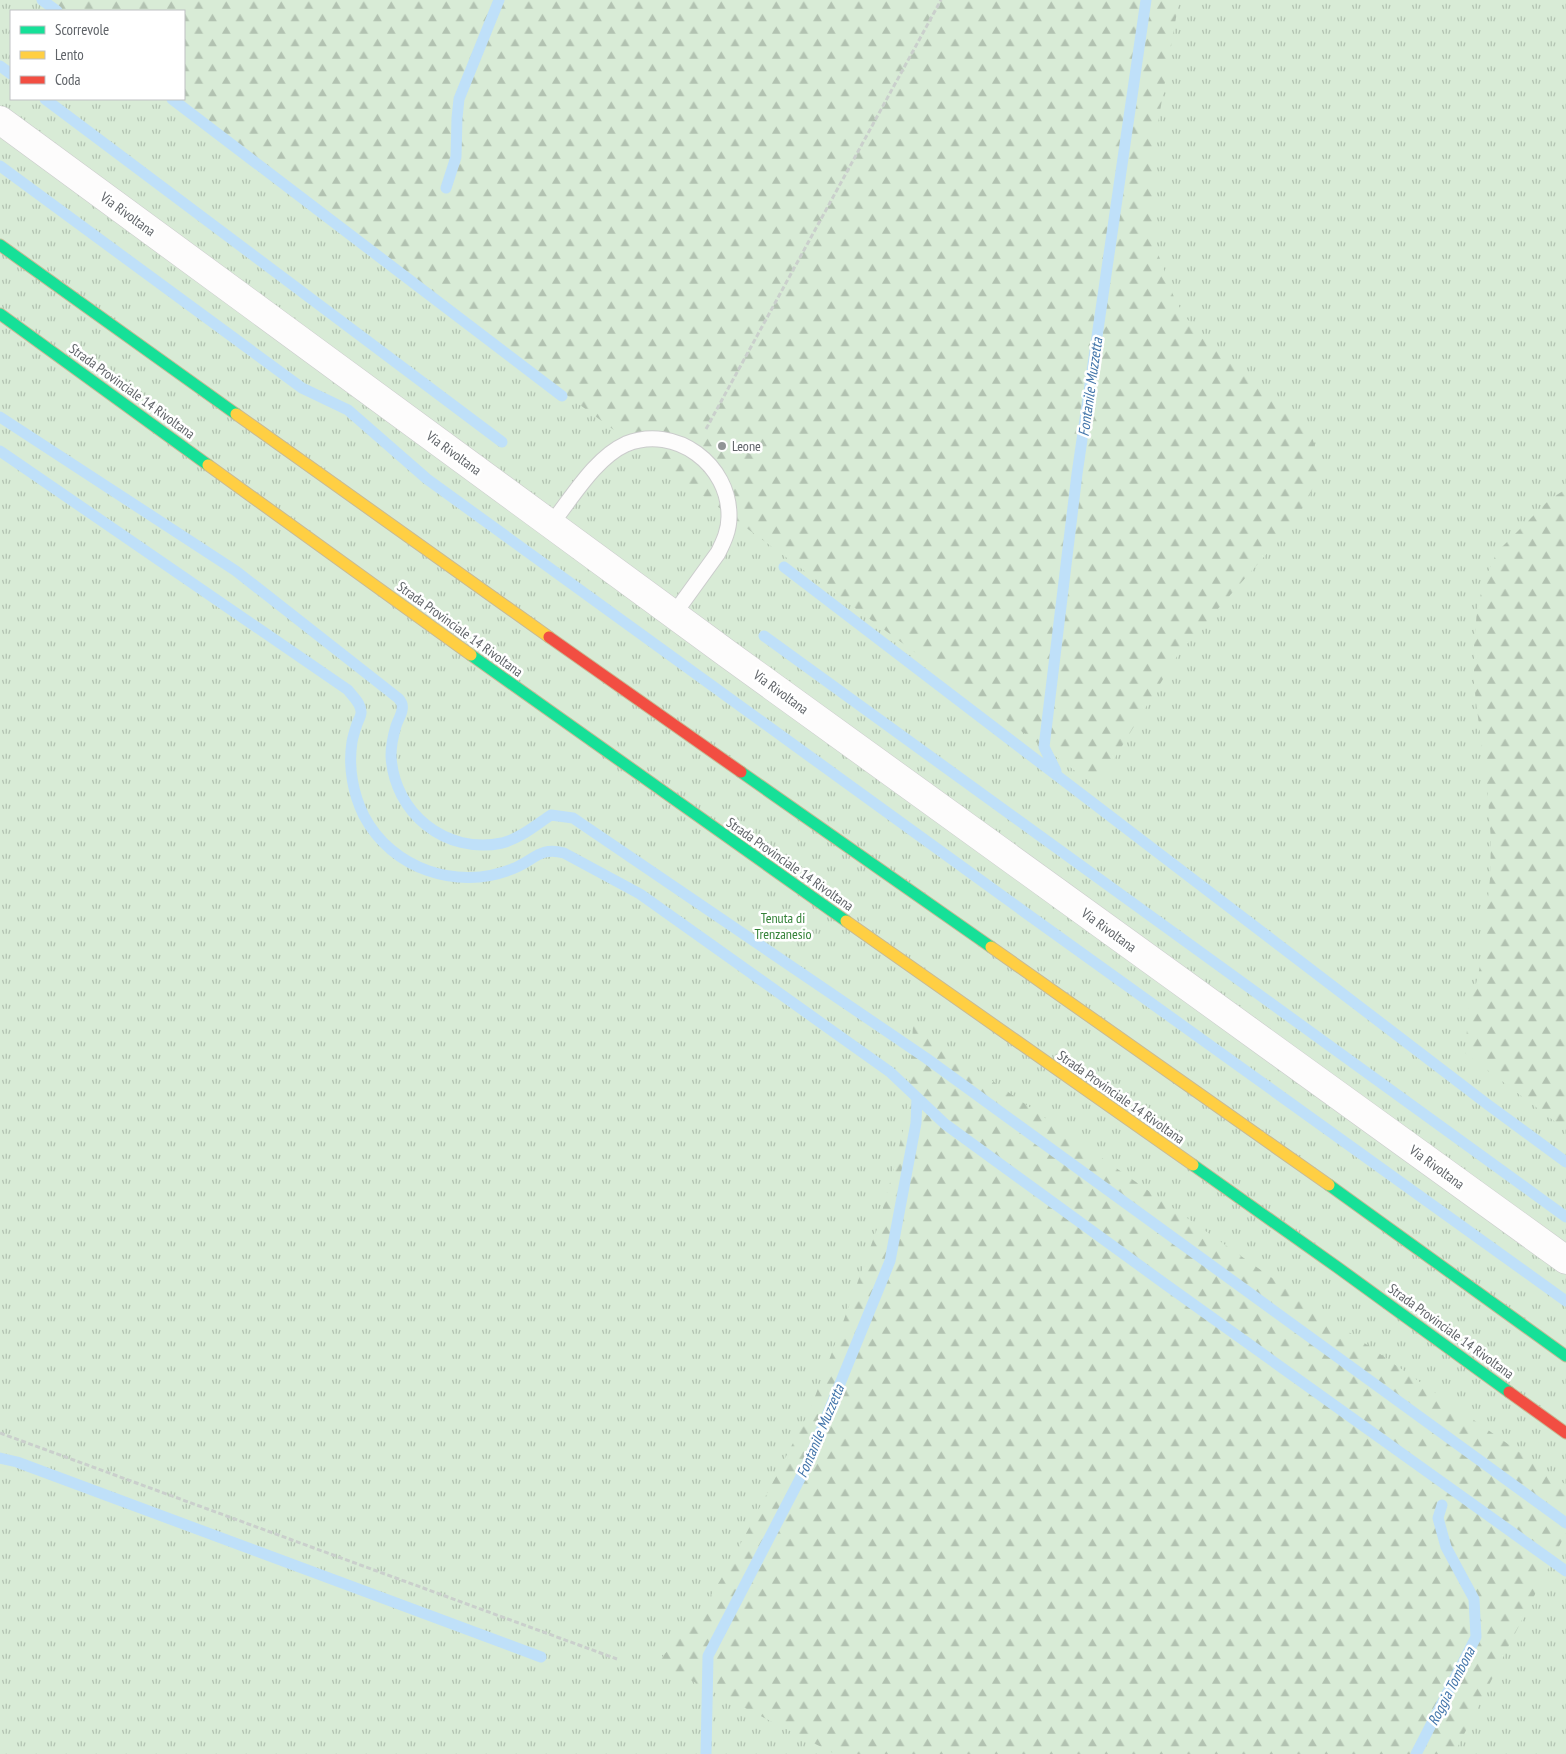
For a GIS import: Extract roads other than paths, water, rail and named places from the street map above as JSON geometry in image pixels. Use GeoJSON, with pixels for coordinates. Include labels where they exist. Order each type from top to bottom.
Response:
{"type":"FeatureCollection","features":[{"type":"Feature","properties":{"kind":"highway"},"geometry":{"type":"LineString","coordinates":[[0,245],[472,583],[1379,1220],[1566,1356]]}},
{"type":"Feature","properties":{"kind":"highway","name":"Strada Provinciale 14 Rivoltana"},"geometry":{"type":"LineString","coordinates":[[0,314],[552,714],[1338,1268],[1566,1433]]}},
{"type":"Feature","properties":{"kind":"street","name":"Via Rivoltana"},"geometry":{"type":"LineString","coordinates":[[0,120],[674,614],[1566,1260]]}},
{"type":"Feature","properties":{"kind":"lane"},"geometry":{"type":"LineString","coordinates":[[551,524],[597,465],[616,449],[639,440],[664,440],[676,442],[694,451],[707,462],[722,482],[729,518],[724,542],[718,553],[674,614]]}},
{"type":"Feature","properties":{"kind":"waterway"},"geometry":{"type":"LineString","coordinates":[[42,0],[56,10]]}},
{"type":"Feature","properties":{"kind":"waterway"},"geometry":{"type":"LineString","coordinates":[[446,188],[456,157],[459,99],[499,0]]}},
{"type":"Feature","properties":{"kind":"waterway","name":"Fontanile Muzzetta"},"geometry":{"type":"LineString","coordinates":[[1056,771],[1044,747],[1077,474],[1146,0]]}},
{"type":"Feature","properties":{"kind":"waterway"},"geometry":{"type":"LineString","coordinates":[[0,66],[10,73]]}},
{"type":"Feature","properties":{"kind":"waterway"},"geometry":{"type":"LineString","coordinates":[[46,100],[502,442]]}},
{"type":"Feature","properties":{"kind":"waterway"},"geometry":{"type":"LineString","coordinates":[[173,100],[562,396]]}},
{"type":"Feature","properties":{"kind":"waterway"},"geometry":{"type":"LineString","coordinates":[[0,166],[302,388],[348,410],[427,479],[1566,1301]]}},
{"type":"Feature","properties":{"kind":"waterway"},"geometry":{"type":"LineString","coordinates":[[0,417],[236,571],[398,698],[402,703],[402,713],[397,723],[392,745],[391,756],[394,777],[402,795],[413,812],[427,825],[443,836],[461,842],[481,845],[502,843],[516,838],[551,815],[573,818],[926,1058],[1566,1523]]}},
{"type":"Feature","properties":{"kind":"waterway"},"geometry":{"type":"LineString","coordinates":[[0,451],[348,690],[359,704],[361,710],[351,751],[351,771],[354,790],[364,816],[376,834],[391,850],[409,862],[428,871],[448,876],[470,877],[491,875],[512,869],[537,855],[548,851],[555,851],[564,853],[640,894],[890,1072],[945,1124],[1566,1571]]}},
{"type":"Feature","properties":{"kind":"waterway"},"geometry":{"type":"LineString","coordinates":[[784,567],[1487,1104],[1566,1162]]}},
{"type":"Feature","properties":{"kind":"waterway"},"geometry":{"type":"LineString","coordinates":[[764,636],[1566,1217]]}},
{"type":"Feature","properties":{"kind":"waterway","name":"Fontanile Muzzetta"},"geometry":{"type":"LineString","coordinates":[[706,1754],[708,1656],[806,1467],[890,1261],[916,1123],[917,1098]]}},
{"type":"Feature","properties":{"kind":"waterway"},"geometry":{"type":"LineString","coordinates":[[0,1458],[17,1462],[541,1657]]}},
{"type":"Feature","properties":{"kind":"waterway","name":"Roggia Tombona"},"geometry":{"type":"LineString","coordinates":[[1416,1754],[1476,1637],[1474,1599],[1446,1547],[1438,1518],[1442,1505]]}},
{"type":"Feature","properties":{"kind":"place","name":"Leone"},"geometry":{"type":"Point","coordinates":[722,446]}},
{"type":"Feature","properties":{"kind":"park label","name":"Tenuta di Trenzanesio"},"geometry":{"type":"Point","coordinates":[783,926]}}]}
